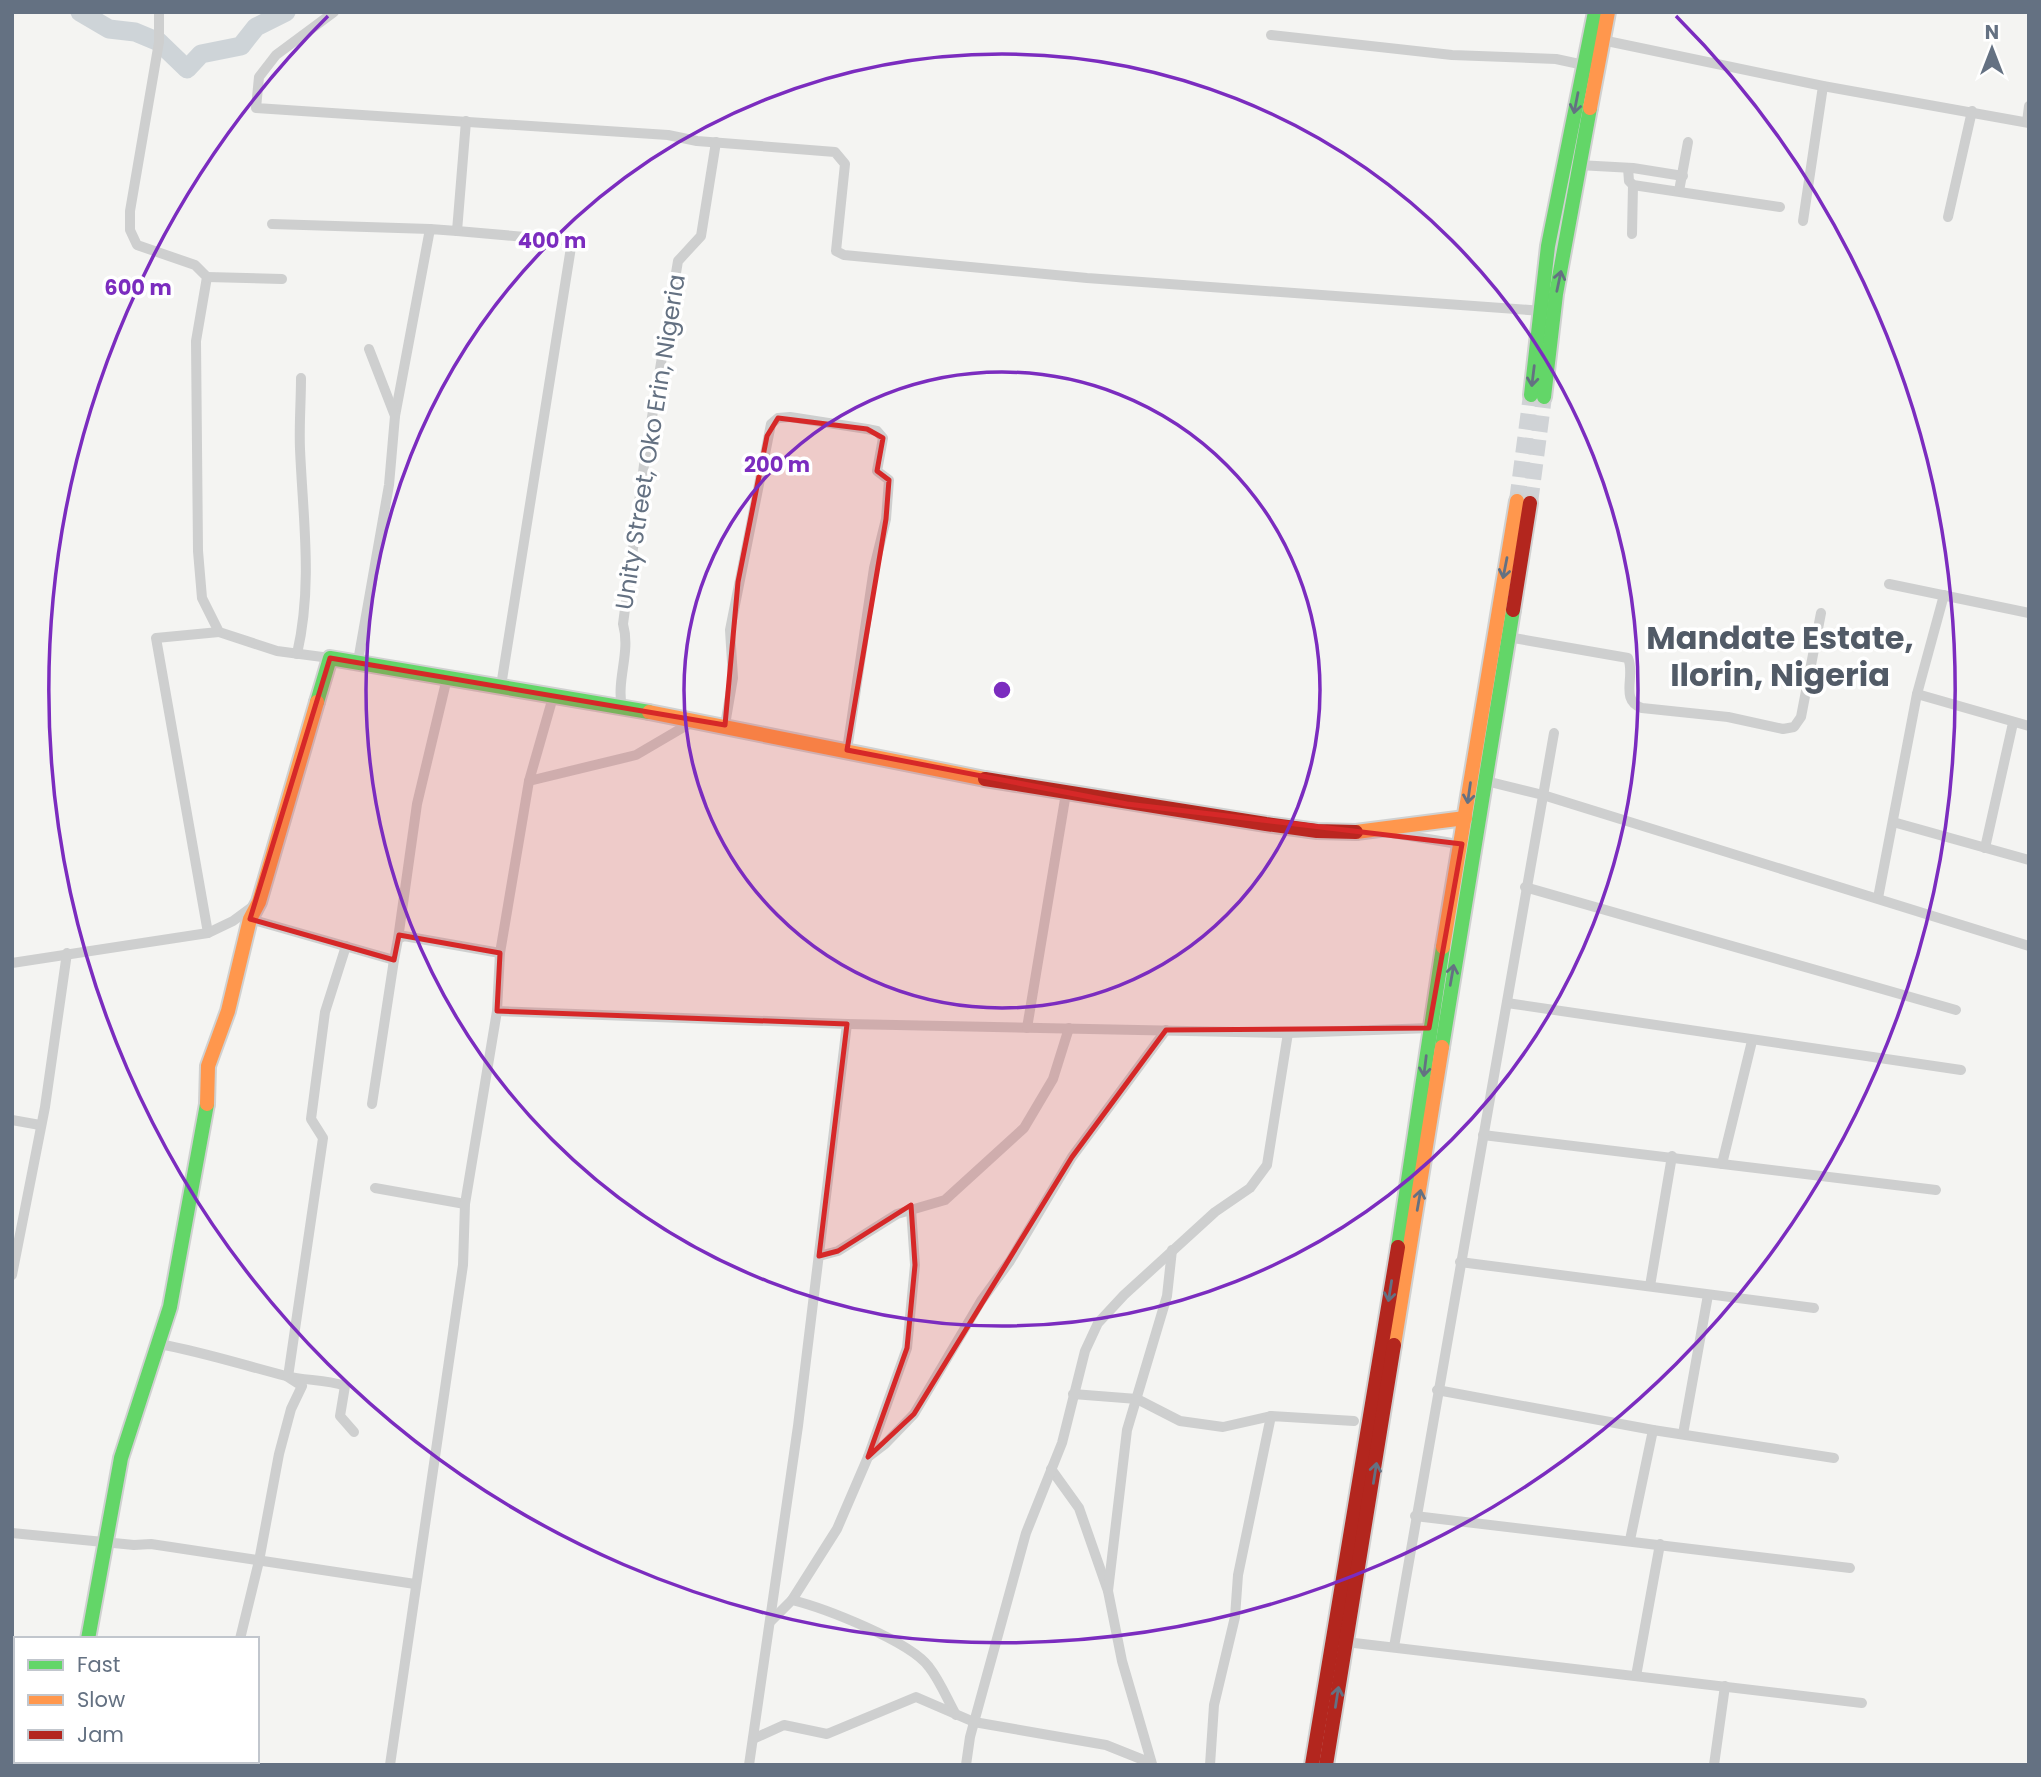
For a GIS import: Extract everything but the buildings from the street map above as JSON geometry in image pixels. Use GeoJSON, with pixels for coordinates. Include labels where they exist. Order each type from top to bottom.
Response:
{"type":"FeatureCollection","features":[{"type":"Feature","properties":{"kind":"main road"},"geometry":{"type":"LineString","coordinates":[[1548,312],[1548,246],[1595,12]]}},
{"type":"Feature","properties":{"kind":"main road"},"geometry":{"type":"LineString","coordinates":[[1537,396],[1548,312],[1608,12]]}},
{"type":"Feature","properties":{"kind":"main road"},"geometry":{"type":"LineString","coordinates":[[1312,1765],[1419,1121],[1469,846],[1486,781],[1508,636],[1523,502],[1465,818],[1469,846]]}},
{"type":"Feature","properties":{"kind":"main road"},"geometry":{"type":"LineString","coordinates":[[88,1637],[121,1458],[159,1344],[187,1221],[208,1099],[208,1066],[228,1011],[250,919],[259,902],[330,658],[725,725],[1066,793],[1317,831],[1385,832],[1465,818]]}},
{"type":"Feature","properties":{"kind":"main road"},"geometry":{"type":"LineString","coordinates":[[1326,1765],[1423,1181],[1436,1028]]}},
{"type":"Feature","properties":{"kind":"street"},"geometry":{"type":"LineString","coordinates":[[159,12],[159,42],[130,211],[130,230],[137,245],[195,265],[207,277],[282,279]]}},
{"type":"Feature","properties":{"kind":"street"},"geometry":{"type":"LineString","coordinates":[[334,12],[276,55],[259,77],[256,108],[667,135],[716,142],[820,150],[842,156],[845,164],[836,251],[844,255],[1087,278],[1548,312]]}},
{"type":"Feature","properties":{"kind":"street"},"geometry":{"type":"LineString","coordinates":[[1271,35],[1452,55],[1556,59],[1584,65]]}},
{"type":"Feature","properties":{"kind":"street"},"geometry":{"type":"LineString","coordinates":[[1602,40],[1823,86],[2028,122],[2029,106]]}},
{"type":"Feature","properties":{"kind":"street"},"geometry":{"type":"LineString","coordinates":[[1803,221],[1823,86]]}},
{"type":"Feature","properties":{"kind":"street"},"geometry":{"type":"LineString","coordinates":[[1948,217],[1972,111]]}},
{"type":"Feature","properties":{"kind":"street"},"geometry":{"type":"LineString","coordinates":[[457,231],[466,121]]}},
{"type":"Feature","properties":{"kind":"street","name":"Unity Street, Oko Erin, Nigeria"},"geometry":{"type":"LineString","coordinates":[[622,708],[619,694],[628,643],[623,624],[644,464],[678,261],[701,236],[716,142]]}},
{"type":"Feature","properties":{"kind":"street"},"geometry":{"type":"LineString","coordinates":[[1679,191],[1688,142]]}},
{"type":"Feature","properties":{"kind":"street"},"geometry":{"type":"LineString","coordinates":[[1578,165],[1628,168],[1683,176]]}},
{"type":"Feature","properties":{"kind":"street"},"geometry":{"type":"LineString","coordinates":[[1628,168],[1629,181],[1633,185],[1780,207]]}},
{"type":"Feature","properties":{"kind":"street"},"geometry":{"type":"LineString","coordinates":[[1632,234],[1633,185]]}},
{"type":"Feature","properties":{"kind":"street"},"geometry":{"type":"LineString","coordinates":[[272,224],[430,229],[572,241],[501,685]]}},
{"type":"Feature","properties":{"kind":"street"},"geometry":{"type":"LineString","coordinates":[[358,661],[389,485],[395,416],[430,229]]}},
{"type":"Feature","properties":{"kind":"street"},"geometry":{"type":"LineString","coordinates":[[207,277],[196,341],[198,551],[202,598],[219,632]]}},
{"type":"Feature","properties":{"kind":"street"},"geometry":{"type":"LineString","coordinates":[[369,349],[395,416]]}},
{"type":"Feature","properties":{"kind":"street"},"geometry":{"type":"LineString","coordinates":[[297,654],[305,618],[308,573],[300,446],[301,378]]}},
{"type":"Feature","properties":{"kind":"street"},"geometry":{"type":"LineString","coordinates":[[725,725],[733,678],[730,630],[771,424],[778,418],[790,417],[867,429],[881,433],[883,438],[877,471],[889,481],[886,519],[874,568],[846,750]]}},
{"type":"Feature","properties":{"kind":"street"},"geometry":{"type":"LineString","coordinates":[[1889,584],[2029,613]]}},
{"type":"Feature","properties":{"kind":"street"},"geometry":{"type":"LineString","coordinates":[[1878,898],[1917,694],[1944,595]]}},
{"type":"Feature","properties":{"kind":"street"},"geometry":{"type":"LineString","coordinates":[[1508,636],[1628,658],[1631,665],[1629,699],[1633,705],[1728,717],[1783,729],[1794,727],[1801,717],[1821,613]]}},
{"type":"Feature","properties":{"kind":"street"},"geometry":{"type":"LineString","coordinates":[[208,933],[156,638],[219,632],[277,651],[330,658]]}},
{"type":"Feature","properties":{"kind":"street"},"geometry":{"type":"LineString","coordinates":[[372,1104],[417,804],[447,678]]}},
{"type":"Feature","properties":{"kind":"street"},"geometry":{"type":"LineString","coordinates":[[1917,694],[2029,726]]}},
{"type":"Feature","properties":{"kind":"street"},"geometry":{"type":"LineString","coordinates":[[390,1765],[463,1265],[465,1204],[497,1011],[500,953],[530,781],[553,697]]}},
{"type":"Feature","properties":{"kind":"street"},"geometry":{"type":"LineString","coordinates":[[530,781],[636,755],[694,720]]}},
{"type":"Feature","properties":{"kind":"street"},"geometry":{"type":"LineString","coordinates":[[1985,848],[2013,723]]}},
{"type":"Feature","properties":{"kind":"street"},"geometry":{"type":"LineString","coordinates":[[1394,1647],[1554,733]]}},
{"type":"Feature","properties":{"kind":"street"},"geometry":{"type":"LineString","coordinates":[[1486,781],[1543,795],[2029,946]]}},
{"type":"Feature","properties":{"kind":"street"},"geometry":{"type":"LineString","coordinates":[[1027,1028],[1066,793]]}},
{"type":"Feature","properties":{"kind":"street"},"geometry":{"type":"LineString","coordinates":[[1893,822],[2029,860]]}},
{"type":"Feature","properties":{"kind":"street"},"geometry":{"type":"LineString","coordinates":[[1385,832],[1469,846]]}},
{"type":"Feature","properties":{"kind":"street"},"geometry":{"type":"LineString","coordinates":[[1525,887],[1956,1010]]}},
{"type":"Feature","properties":{"kind":"street"},"geometry":{"type":"LineString","coordinates":[[12,963],[208,933],[233,921],[259,902]]}},
{"type":"Feature","properties":{"kind":"street"},"geometry":{"type":"LineString","coordinates":[[250,919],[394,960]]}},
{"type":"Feature","properties":{"kind":"street"},"geometry":{"type":"LineString","coordinates":[[398,939],[404,936],[500,953]]}},
{"type":"Feature","properties":{"kind":"street"},"geometry":{"type":"LineString","coordinates":[[288,1377],[323,1138],[312,1119],[326,1012],[346,946]]}},
{"type":"Feature","properties":{"kind":"street"},"geometry":{"type":"LineString","coordinates":[[12,1275],[40,1125],[67,953]]}},
{"type":"Feature","properties":{"kind":"street"},"geometry":{"type":"LineString","coordinates":[[1507,1003],[1961,1070]]}},
{"type":"Feature","properties":{"kind":"street"},"geometry":{"type":"LineString","coordinates":[[497,1011],[847,1024],[1288,1033],[1436,1028]]}},
{"type":"Feature","properties":{"kind":"street"},"geometry":{"type":"LineString","coordinates":[[749,1765],[771,1622],[847,1024]]}},
{"type":"Feature","properties":{"kind":"street"},"geometry":{"type":"LineString","coordinates":[[818,1256],[838,1251],[897,1214],[945,1200],[1024,1128],[1053,1079],[1069,1028]]}},
{"type":"Feature","properties":{"kind":"street"},"geometry":{"type":"LineString","coordinates":[[868,1457],[914,1414],[981,1301],[1010,1261],[1072,1157],[1166,1030]]}},
{"type":"Feature","properties":{"kind":"street"},"geometry":{"type":"LineString","coordinates":[[966,1765],[974,1723],[1026,1533],[1062,1443],[1085,1351],[1098,1323],[1172,1250],[1215,1212],[1250,1188],[1266,1165],[1288,1033]]}},
{"type":"Feature","properties":{"kind":"street"},"geometry":{"type":"LineString","coordinates":[[1722,1164],[1752,1041]]}},
{"type":"Feature","properties":{"kind":"street"},"geometry":{"type":"LineString","coordinates":[[12,1120],[40,1125]]}},
{"type":"Feature","properties":{"kind":"street"},"geometry":{"type":"LineString","coordinates":[[1483,1135],[1936,1190]]}},
{"type":"Feature","properties":{"kind":"street"},"geometry":{"type":"LineString","coordinates":[[1650,1286],[1672,1156]]}},
{"type":"Feature","properties":{"kind":"street"},"geometry":{"type":"LineString","coordinates":[[375,1188],[465,1204]]}},
{"type":"Feature","properties":{"kind":"street"},"geometry":{"type":"LineString","coordinates":[[771,1622],[792,1600],[836,1529],[868,1457],[906,1348],[915,1265],[911,1209]]}},
{"type":"Feature","properties":{"kind":"street"},"geometry":{"type":"LineString","coordinates":[[1108,1591],[1127,1430],[1167,1296],[1172,1250]]}},
{"type":"Feature","properties":{"kind":"street"},"geometry":{"type":"LineString","coordinates":[[1460,1262],[1814,1308]]}},
{"type":"Feature","properties":{"kind":"street"},"geometry":{"type":"LineString","coordinates":[[1683,1434],[1708,1295]]}},
{"type":"Feature","properties":{"kind":"street"},"geometry":{"type":"LineString","coordinates":[[159,1344],[211,1353],[288,1377],[330,1381],[345,1386],[340,1416],[354,1432]]}},
{"type":"Feature","properties":{"kind":"street"},"geometry":{"type":"LineString","coordinates":[[240,1637],[259,1561],[279,1454],[291,1409],[301,1392],[302,1386],[288,1377]]}},
{"type":"Feature","properties":{"kind":"street"},"geometry":{"type":"LineString","coordinates":[[1437,1390],[1653,1430],[1834,1458]]}},
{"type":"Feature","properties":{"kind":"street"},"geometry":{"type":"LineString","coordinates":[[1073,1394],[1137,1399],[1180,1421],[1223,1427],[1271,1416],[1354,1421]]}},
{"type":"Feature","properties":{"kind":"street"},"geometry":{"type":"LineString","coordinates":[[1210,1765],[1214,1704],[1236,1617],[1238,1574],[1271,1416]]}},
{"type":"Feature","properties":{"kind":"street"},"geometry":{"type":"LineString","coordinates":[[1630,1540],[1653,1430]]}},
{"type":"Feature","properties":{"kind":"street"},"geometry":{"type":"LineString","coordinates":[[1051,1469],[1079,1508],[1108,1591],[1122,1661],[1152,1764]]}},
{"type":"Feature","properties":{"kind":"street"},"geometry":{"type":"LineString","coordinates":[[1415,1516],[1850,1568]]}},
{"type":"Feature","properties":{"kind":"street"},"geometry":{"type":"LineString","coordinates":[[12,1533],[134,1545],[151,1544],[415,1584]]}},
{"type":"Feature","properties":{"kind":"street"},"geometry":{"type":"LineString","coordinates":[[1636,1676],[1660,1544]]}},
{"type":"Feature","properties":{"kind":"street"},"geometry":{"type":"LineString","coordinates":[[792,1600],[850,1620],[902,1646],[928,1665],[956,1715]]}},
{"type":"Feature","properties":{"kind":"street"},"geometry":{"type":"LineString","coordinates":[[1346,1642],[1862,1703]]}},
{"type":"Feature","properties":{"kind":"street"},"geometry":{"type":"LineString","coordinates":[[1714,1765],[1725,1686]]}},
{"type":"Feature","properties":{"kind":"street"},"geometry":{"type":"LineString","coordinates":[[753,1739],[784,1725],[827,1734],[916,1697],[974,1723],[1106,1745],[1152,1764]]}},
{"type":"Feature","properties":{"kind":"highlighted area"},"geometry":{"type":"Polygon","coordinates":[[[778,418],[867,429],[883,438],[877,471],[889,480],[886,519],[847,750],[1127,804],[1462,844],[1429,1028],[1166,1030],[1072,1157],[914,1414],[868,1457],[907,1348],[915,1265],[911,1205],[838,1251],[819,1256],[847,1024],[497,1011],[500,953],[399,935],[394,960],[250,919],[330,658],[725,725],[738,582],[767,436],[778,418]]]}},
{"type":"Feature","properties":{"kind":"waterway"},"geometry":{"type":"LineString","coordinates":[[80,12],[109,29],[135,32],[159,42],[187,69],[201,54],[241,46],[256,27],[286,12]]}},
{"type":"Feature","properties":{"kind":"tunnel"},"geometry":{"type":"LineString","coordinates":[[1517,501],[1531,395]]}},
{"type":"Feature","properties":{"kind":"tunnel"},"geometry":{"type":"LineString","coordinates":[[1530,503],[1544,397]]}},
{"type":"Feature","properties":{"kind":"traffic: fast"},"geometry":{"type":"LineString","coordinates":[[1531,395],[1548,246],[1595,12]]}},
{"type":"Feature","properties":{"kind":"traffic: fast"},"geometry":{"type":"LineString","coordinates":[[1544,397],[1556,294],[1590,108]]}},
{"type":"Feature","properties":{"kind":"traffic: fast"},"geometry":{"type":"LineString","coordinates":[[1442,1047],[1513,610]]}},
{"type":"Feature","properties":{"kind":"traffic: fast"},"geometry":{"type":"LineString","coordinates":[[317,702],[330,658],[649,712]]}},
{"type":"Feature","properties":{"kind":"traffic: fast"},"geometry":{"type":"LineString","coordinates":[[1398,1247],[1443,947]]}},
{"type":"Feature","properties":{"kind":"traffic: fast"},"geometry":{"type":"LineString","coordinates":[[88,1637],[121,1458],[170,1307],[207,1104]]}},
{"type":"Feature","properties":{"kind":"traffic: slow"},"geometry":{"type":"LineString","coordinates":[[1590,108],[1608,12]]}},
{"type":"Feature","properties":{"kind":"traffic: slow"},"geometry":{"type":"LineString","coordinates":[[1443,947],[1517,501]]}},
{"type":"Feature","properties":{"kind":"traffic: slow"},"geometry":{"type":"LineString","coordinates":[[207,1104],[208,1066],[228,1011],[250,919],[259,902],[317,702]]}},
{"type":"Feature","properties":{"kind":"traffic: slow"},"geometry":{"type":"LineString","coordinates":[[649,712],[985,779]]}},
{"type":"Feature","properties":{"kind":"traffic: slow"},"geometry":{"type":"LineString","coordinates":[[1356,832],[1465,818]]}},
{"type":"Feature","properties":{"kind":"traffic: slow"},"geometry":{"type":"LineString","coordinates":[[1394,1345],[1442,1047]]}},
{"type":"Feature","properties":{"kind":"traffic: jam"},"geometry":{"type":"LineString","coordinates":[[1513,610],[1530,503]]}},
{"type":"Feature","properties":{"kind":"traffic: jam"},"geometry":{"type":"LineString","coordinates":[[985,779],[1266,824],[1317,831],[1356,832]]}},
{"type":"Feature","properties":{"kind":"traffic: jam"},"geometry":{"type":"LineString","coordinates":[[1312,1765],[1398,1247]]}},
{"type":"Feature","properties":{"kind":"traffic: jam"},"geometry":{"type":"LineString","coordinates":[[1326,1765],[1394,1345]]}},
{"type":"Feature","properties":{"kind":"district","name":"Mandate Estate, Ilorin, Nigeria"},"geometry":{"type":"Point","coordinates":[1780,656]}}]}
